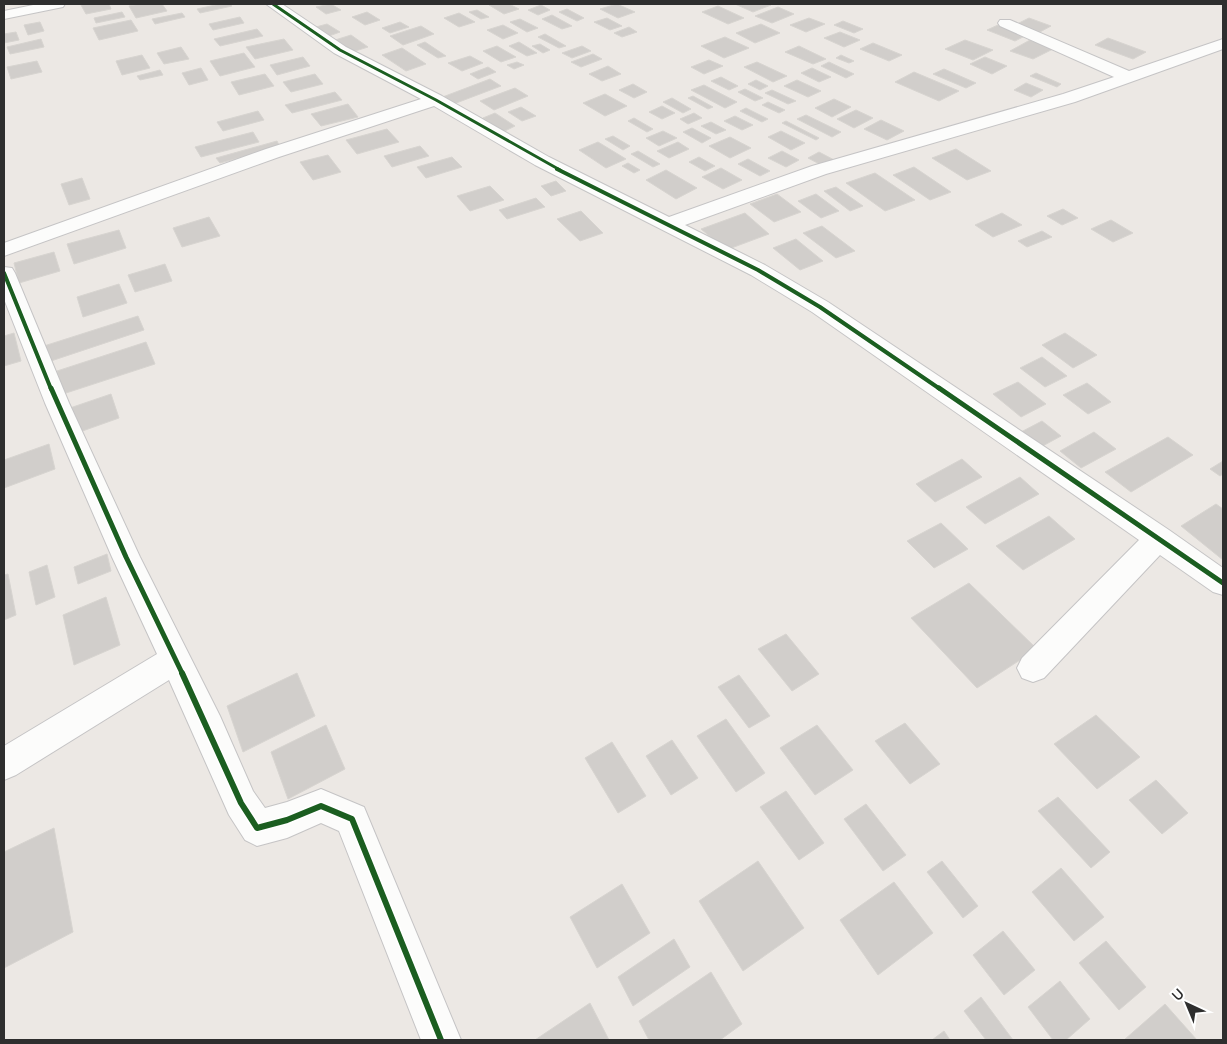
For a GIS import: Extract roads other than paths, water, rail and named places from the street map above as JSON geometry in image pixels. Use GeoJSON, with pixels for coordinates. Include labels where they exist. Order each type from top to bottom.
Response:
{"type":"FeatureCollection","features":[{"type":"Feature","properties":{"kind":"street"},"geometry":{"type":"LineString","coordinates":[[4,15],[58,4]]}},
{"type":"Feature","properties":{"kind":"street"},"geometry":{"type":"LineString","coordinates":[[274,4],[340,50],[436,100],[542,161],[758,270],[820,307],[1223,583]]}},
{"type":"Feature","properties":{"kind":"street"},"geometry":{"type":"LineString","coordinates":[[1005,23],[1128,77]]}},
{"type":"Feature","properties":{"kind":"street"},"geometry":{"type":"LineString","coordinates":[[669,224],[819,170],[1069,98],[1223,44]]}},
{"type":"Feature","properties":{"kind":"street"},"geometry":{"type":"LineString","coordinates":[[4,250],[279,150],[436,100]]}},
{"type":"Feature","properties":{"kind":"street"},"geometry":{"type":"LineString","coordinates":[[4,273],[61,412],[126,557],[176,659],[241,803],[257,828],[288,820],[321,806],[352,819],[441,1040]]}},
{"type":"Feature","properties":{"kind":"street"},"geometry":{"type":"LineString","coordinates":[[1033,668],[1158,538]]}},
{"type":"Feature","properties":{"kind":"street"},"geometry":{"type":"LineString","coordinates":[[4,764],[176,659]]}}]}
